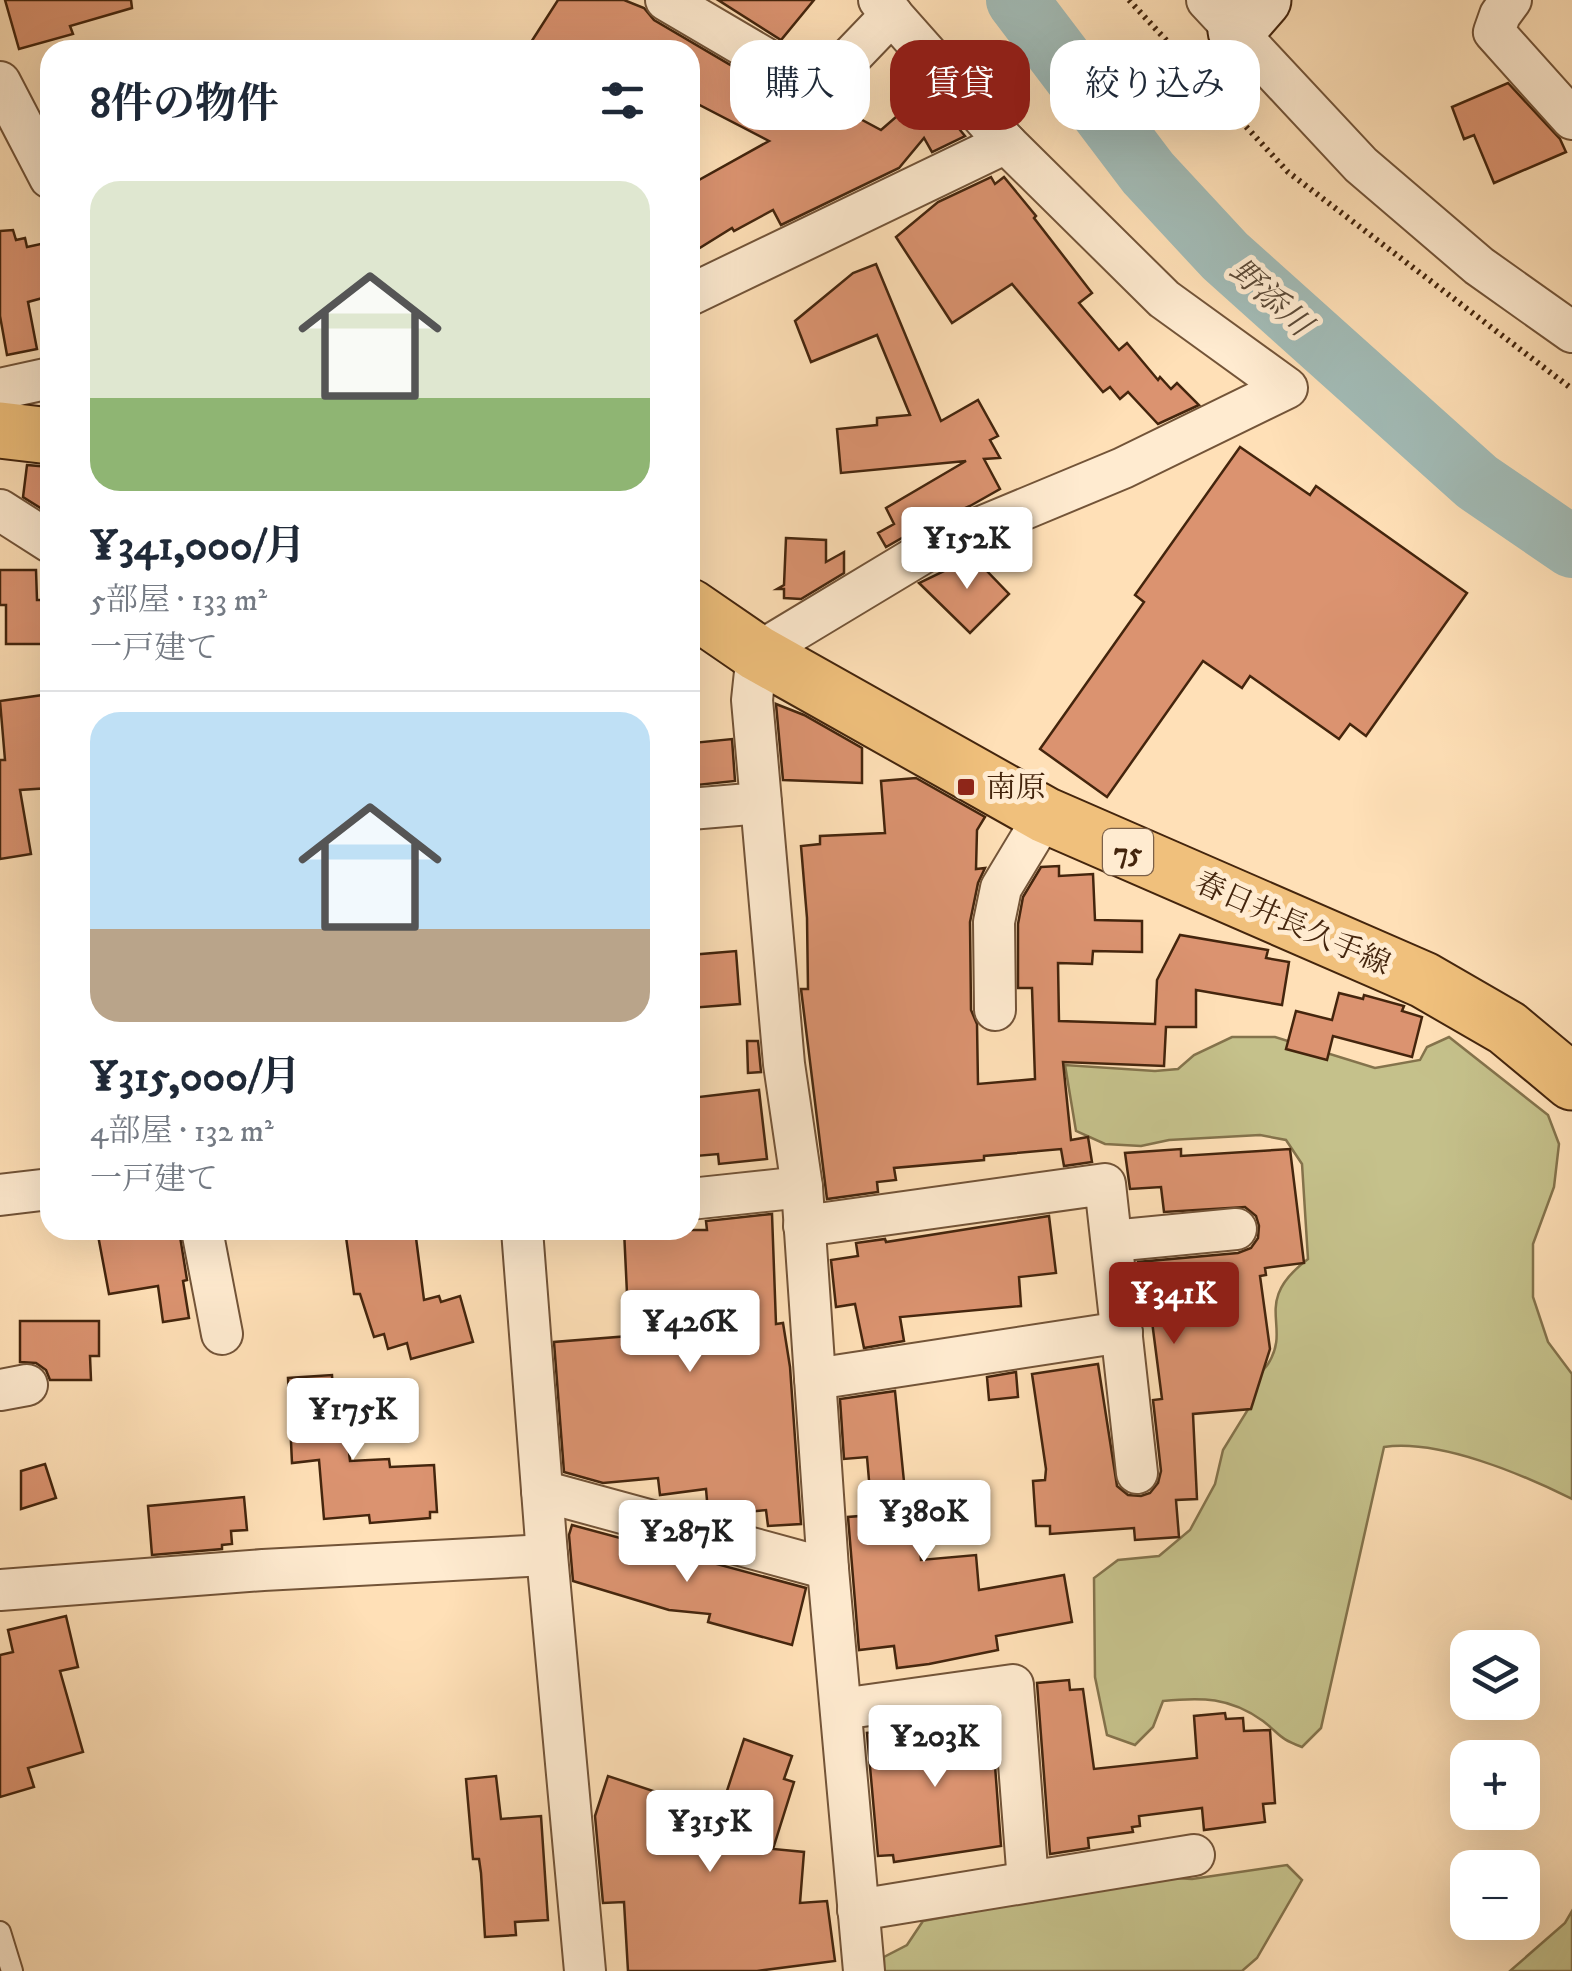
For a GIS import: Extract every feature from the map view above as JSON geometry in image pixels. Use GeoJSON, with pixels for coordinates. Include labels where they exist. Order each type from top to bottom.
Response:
{"type":"FeatureCollection","features":[{"type":"Feature","properties":{"kind":"main road"},"geometry":{"type":"LineString","coordinates":[[0,430],[40,435]]}},
{"type":"Feature","properties":{"kind":"main road","name":"春日井長久手線"},"geometry":{"type":"LineString","coordinates":[[700,614],[757,654],[1045,815],[1424,980],[1507,1028],[1572,1082]]}},
{"type":"Feature","properties":{"kind":"street"},"geometry":{"type":"LineString","coordinates":[[666,0],[819,90],[886,7],[1006,142],[1164,299],[1287,388],[1123,468],[932,548],[757,654],[752,700],[784,1064],[803,1206],[828,1570],[864,1971]]}},
{"type":"Feature","properties":{"kind":"street"},"geometry":{"type":"LineString","coordinates":[[1512,0],[1500,15],[1494,32],[1572,119]]}},
{"type":"Feature","properties":{"kind":"street"},"geometry":{"type":"LineString","coordinates":[[1236,10],[1361,166],[1479,266],[1572,332]]}},
{"type":"Feature","properties":{"kind":"street"},"geometry":{"type":"LineString","coordinates":[[0,82],[40,159]]}},
{"type":"Feature","properties":{"kind":"street"},"geometry":{"type":"LineString","coordinates":[[700,290],[1006,142]]}},
{"type":"Feature","properties":{"kind":"street"},"geometry":{"type":"LineString","coordinates":[[0,389],[40,380]]}},
{"type":"Feature","properties":{"kind":"street"},"geometry":{"type":"LineString","coordinates":[[0,510],[40,536]]}},
{"type":"Feature","properties":{"kind":"street"},"geometry":{"type":"LineString","coordinates":[[700,808],[761,802]]}},
{"type":"Feature","properties":{"kind":"street"},"geometry":{"type":"LineString","coordinates":[[995,1010],[994,922],[1002,888],[1045,815]]}},
{"type":"Feature","properties":{"kind":"street"},"geometry":{"type":"LineString","coordinates":[[700,1200],[803,1206],[1106,1184],[1137,1472]]}},
{"type":"Feature","properties":{"kind":"street"},"geometry":{"type":"LineString","coordinates":[[0,1195],[40,1190]]}},
{"type":"Feature","properties":{"kind":"street"},"geometry":{"type":"LineString","coordinates":[[1112,1241],[1236,1229]]}},
{"type":"Feature","properties":{"kind":"street"},"geometry":{"type":"LineString","coordinates":[[204,1240],[222,1334]]}},
{"type":"Feature","properties":{"kind":"street"},"geometry":{"type":"LineString","coordinates":[[523,1240],[585,1971]]}},
{"type":"Feature","properties":{"kind":"street"},"geometry":{"type":"LineString","coordinates":[[815,1380],[1122,1332]]}},
{"type":"Feature","properties":{"kind":"street"},"geometry":{"type":"LineString","coordinates":[[542,1491],[828,1570]]}},
{"type":"Feature","properties":{"kind":"street"},"geometry":{"type":"LineString","coordinates":[[0,1590],[278,1569],[547,1556]]}},
{"type":"Feature","properties":{"kind":"street"},"geometry":{"type":"LineString","coordinates":[[841,1709],[1013,1686],[1028,1882]]}},
{"type":"Feature","properties":{"kind":"street"},"geometry":{"type":"LineString","coordinates":[[858,1910],[1194,1854]]}},
{"type":"Feature","properties":{"kind":"lane"},"geometry":{"type":"LineString","coordinates":[[0,1932],[12,1971]]}},
{"type":"Feature","properties":{"kind":"path"},"geometry":{"type":"LineString","coordinates":[[1129,0],[1288,172],[1572,389]]}},
{"type":"Feature","properties":{"kind":"shaded area"},"geometry":{"type":"Polygon","coordinates":[[[1232,1037],[1275,1037],[1375,1068],[1420,1060],[1427,1047],[1449,1037],[1548,1115],[1559,1144],[1554,1187],[1533,1244],[1533,1297],[1548,1342],[1572,1374],[1572,1499],[1505,1469],[1454,1453],[1384,1447],[1321,1728],[1302,1747],[1284,1739],[1251,1713],[1227,1703],[1203,1699],[1163,1701],[1153,1727],[1135,1745],[1107,1735],[1095,1677],[1094,1578],[1118,1560],[1159,1556],[1190,1530],[1215,1484],[1223,1450],[1252,1403],[1252,1381],[1275,1350],[1276,1301],[1281,1288],[1308,1259],[1302,1164],[1286,1140],[1260,1135],[1169,1140],[1141,1146],[1105,1144],[1076,1131],[1065,1065],[1178,1069],[1194,1055],[1232,1037]]]}},
{"type":"Feature","properties":{"kind":"shaded area"},"geometry":{"type":"Polygon","coordinates":[[[1287,1865],[1302,1880],[1257,1958],[1242,1971],[884,1971],[884,1957],[907,1945],[923,1921],[1155,1877],[1192,1879],[1287,1865]]]}},
{"type":"Feature","properties":{"kind":"shaded area"},"geometry":{"type":"Polygon","coordinates":[[[1572,1911],[1572,1971],[1510,1971],[1565,1923],[1572,1911]]]}},
{"type":"Feature","properties":{"kind":"building"},"geometry":{"type":"Polygon","coordinates":[[[5,0],[131,0],[132,8],[70,26],[73,34],[40,40],[19,49],[5,0]]]}},
{"type":"Feature","properties":{"kind":"building"},"geometry":{"type":"Polygon","coordinates":[[[558,0],[624,0],[644,8],[654,20],[688,40],[532,40],[558,0]]]}},
{"type":"Feature","properties":{"kind":"building"},"geometry":{"type":"Polygon","coordinates":[[[718,0],[814,0],[781,40],[718,0]]]}},
{"type":"Feature","properties":{"kind":"building"},"geometry":{"type":"Polygon","coordinates":[[[700,47],[730,65],[730,121],[700,105],[700,47]]]}},
{"type":"Feature","properties":{"kind":"building"},"geometry":{"type":"Polygon","coordinates":[[[1508,83],[1560,139],[1566,152],[1494,183],[1474,135],[1464,139],[1452,107],[1508,83]]]}},
{"type":"Feature","properties":{"kind":"building"},"geometry":{"type":"Polygon","coordinates":[[[890,122],[890,130],[960,130],[965,136],[932,152],[924,138],[899,168],[781,225],[773,210],[700,248],[700,179],[769,141],[748,130],[870,130],[870,124],[881,130],[890,122]]]}},
{"type":"Feature","properties":{"kind":"building"},"geometry":{"type":"Polygon","coordinates":[[[991,177],[995,184],[1004,177],[1036,216],[1092,293],[1079,303],[1119,350],[1127,343],[1158,380],[1160,377],[1171,389],[1177,383],[1199,405],[1158,424],[1128,392],[1120,399],[1110,387],[1103,392],[1012,284],[952,323],[896,237],[938,202],[991,177]]]}},
{"type":"Feature","properties":{"kind":"building"},"geometry":{"type":"Polygon","coordinates":[[[13,230],[16,240],[25,238],[27,247],[40,244],[40,299],[28,302],[37,349],[7,355],[0,316],[0,231],[13,230]]]}},
{"type":"Feature","properties":{"kind":"building"},"geometry":{"type":"Polygon","coordinates":[[[876,264],[941,421],[978,400],[998,436],[990,440],[1000,458],[984,459],[1000,489],[886,547],[878,533],[894,524],[886,508],[966,461],[841,473],[837,429],[877,425],[877,418],[910,415],[877,335],[811,362],[795,321],[853,273],[876,264]]]}},
{"type":"Feature","properties":{"kind":"building"},"geometry":{"type":"Polygon","coordinates":[[[1240,447],[1310,495],[1316,486],[1467,593],[1366,736],[1350,724],[1339,739],[1250,676],[1242,688],[1203,661],[1107,797],[1040,749],[1144,602],[1135,595],[1240,447]]]}},
{"type":"Feature","properties":{"kind":"building"},"geometry":{"type":"Polygon","coordinates":[[[27,465],[40,466],[40,508],[23,497],[27,465]]]}},
{"type":"Feature","properties":{"kind":"building"},"geometry":{"type":"Polygon","coordinates":[[[786,538],[826,540],[826,562],[844,552],[844,573],[801,599],[784,598],[784,589],[777,589],[784,585],[786,538]]]}},
{"type":"Feature","properties":{"kind":"building"},"geometry":{"type":"Polygon","coordinates":[[[977,555],[1009,594],[970,633],[919,583],[977,555]]]}},
{"type":"Feature","properties":{"kind":"building"},"geometry":{"type":"Polygon","coordinates":[[[0,570],[36,570],[40,644],[6,644],[6,605],[0,605],[0,570]]]}},
{"type":"Feature","properties":{"kind":"building"},"geometry":{"type":"Polygon","coordinates":[[[40,695],[40,789],[20,790],[31,854],[0,859],[0,760],[5,760],[0,701],[40,695]]]}},
{"type":"Feature","properties":{"kind":"building"},"geometry":{"type":"Polygon","coordinates":[[[776,704],[862,748],[862,783],[783,780],[776,704]]]}},
{"type":"Feature","properties":{"kind":"building"},"geometry":{"type":"Polygon","coordinates":[[[732,739],[735,781],[700,785],[700,742],[732,739]]]}},
{"type":"Feature","properties":{"kind":"building"},"geometry":{"type":"Polygon","coordinates":[[[916,778],[985,817],[977,830],[976,869],[985,868],[970,922],[971,1010],[977,1024],[978,1084],[1035,1079],[1032,988],[1018,988],[1018,924],[1023,897],[1041,867],[1059,866],[1059,876],[1093,874],[1095,920],[1142,921],[1142,952],[1093,951],[1092,964],[1058,963],[1059,1021],[1155,1024],[1157,980],[1180,935],[1268,950],[1266,958],[1289,962],[1282,1005],[1196,990],[1196,1027],[1166,1027],[1164,1066],[1063,1062],[1071,1140],[1088,1137],[1092,1162],[1064,1166],[1061,1149],[894,1168],[896,1180],[877,1182],[878,1192],[827,1199],[801,989],[808,989],[801,846],[820,844],[820,836],[885,833],[881,781],[916,778]]]}},
{"type":"Feature","properties":{"kind":"building"},"geometry":{"type":"Polygon","coordinates":[[[736,951],[740,1004],[700,1007],[700,954],[736,951]]]}},
{"type":"Feature","properties":{"kind":"building"},"geometry":{"type":"Polygon","coordinates":[[[1339,993],[1404,1006],[1402,1011],[1422,1017],[1412,1057],[1333,1036],[1327,1060],[1286,1049],[1296,1011],[1332,1020],[1339,993]]]}},
{"type":"Feature","properties":{"kind":"building"},"geometry":{"type":"Polygon","coordinates":[[[747,1041],[758,1041],[761,1072],[748,1073],[747,1041]]]}},
{"type":"Feature","properties":{"kind":"building"},"geometry":{"type":"Polygon","coordinates":[[[759,1090],[767,1159],[719,1164],[718,1154],[700,1156],[700,1097],[759,1090]]]}},
{"type":"Feature","properties":{"kind":"building"},"geometry":{"type":"Polygon","coordinates":[[[1181,1149],[1181,1156],[1290,1149],[1304,1263],[1265,1268],[1266,1275],[1260,1276],[1270,1349],[1251,1409],[1193,1414],[1197,1499],[1176,1500],[1179,1537],[1135,1540],[1134,1528],[1050,1534],[1050,1526],[1036,1526],[1033,1481],[1045,1480],[1046,1469],[1032,1374],[1098,1364],[1117,1486],[1128,1495],[1150,1493],[1161,1471],[1153,1400],[1162,1399],[1149,1298],[1142,1299],[1138,1262],[1238,1253],[1251,1248],[1258,1238],[1256,1216],[1245,1207],[1164,1212],[1161,1187],[1130,1189],[1125,1153],[1181,1149]]]}},
{"type":"Feature","properties":{"kind":"building"},"geometry":{"type":"Polygon","coordinates":[[[772,1214],[776,1324],[783,1323],[790,1367],[801,1524],[768,1526],[766,1510],[719,1515],[708,1512],[706,1489],[660,1495],[658,1478],[603,1483],[564,1472],[554,1342],[629,1336],[624,1240],[700,1240],[700,1230],[707,1230],[706,1221],[772,1214]]]}},
{"type":"Feature","properties":{"kind":"building"},"geometry":{"type":"Polygon","coordinates":[[[1049,1216],[1056,1273],[1019,1277],[1021,1306],[900,1317],[904,1341],[864,1348],[855,1304],[836,1307],[831,1260],[858,1256],[856,1243],[885,1239],[886,1242],[1049,1216]]]}},
{"type":"Feature","properties":{"kind":"building"},"geometry":{"type":"Polygon","coordinates":[[[99,1240],[181,1240],[189,1318],[163,1322],[158,1286],[109,1294],[99,1240]]]}},
{"type":"Feature","properties":{"kind":"building"},"geometry":{"type":"Polygon","coordinates":[[[346,1240],[416,1240],[424,1300],[439,1296],[441,1302],[460,1296],[473,1342],[411,1359],[407,1343],[388,1349],[384,1334],[374,1337],[360,1294],[354,1294],[346,1240]]]}},
{"type":"Feature","properties":{"kind":"building"},"geometry":{"type":"Polygon","coordinates":[[[20,1321],[99,1321],[99,1356],[90,1356],[91,1380],[50,1380],[46,1370],[36,1363],[20,1362],[20,1321]]]}},
{"type":"Feature","properties":{"kind":"building"},"geometry":{"type":"Polygon","coordinates":[[[1016,1372],[1018,1397],[989,1400],[987,1377],[1016,1372]]]}},
{"type":"Feature","properties":{"kind":"building"},"geometry":{"type":"Polygon","coordinates":[[[332,1375],[335,1426],[346,1425],[350,1461],[389,1459],[390,1467],[434,1465],[437,1512],[430,1512],[430,1518],[370,1523],[369,1515],[324,1519],[319,1460],[292,1463],[288,1378],[332,1375]]]}},
{"type":"Feature","properties":{"kind":"building"},"geometry":{"type":"Polygon","coordinates":[[[895,1391],[907,1512],[917,1511],[921,1560],[976,1555],[979,1590],[1064,1575],[1072,1622],[996,1636],[998,1650],[929,1664],[897,1668],[894,1646],[859,1650],[848,1517],[872,1515],[867,1457],[844,1459],[840,1399],[895,1391]]]}},
{"type":"Feature","properties":{"kind":"building"},"geometry":{"type":"Polygon","coordinates":[[[45,1464],[56,1498],[21,1509],[21,1471],[45,1464]]]}},
{"type":"Feature","properties":{"kind":"building"},"geometry":{"type":"Polygon","coordinates":[[[244,1497],[247,1530],[231,1531],[232,1544],[222,1545],[222,1549],[152,1555],[148,1506],[244,1497]]]}},
{"type":"Feature","properties":{"kind":"building"},"geometry":{"type":"Polygon","coordinates":[[[572,1525],[806,1588],[792,1645],[708,1622],[710,1614],[669,1610],[573,1581],[569,1535],[572,1525]]]}},
{"type":"Feature","properties":{"kind":"building"},"geometry":{"type":"Polygon","coordinates":[[[66,1616],[78,1667],[60,1671],[83,1752],[28,1768],[34,1787],[0,1797],[0,1655],[13,1652],[8,1630],[66,1616]]]}},
{"type":"Feature","properties":{"kind":"building"},"geometry":{"type":"Polygon","coordinates":[[[1069,1680],[1070,1690],[1083,1689],[1094,1769],[1197,1758],[1194,1716],[1225,1713],[1226,1719],[1243,1718],[1244,1731],[1270,1730],[1275,1803],[1263,1804],[1265,1822],[1204,1830],[1202,1808],[1139,1816],[1140,1826],[1132,1827],[1133,1832],[1088,1838],[1089,1848],[1050,1854],[1037,1683],[1069,1680]]]}},
{"type":"Feature","properties":{"kind":"building"},"geometry":{"type":"Polygon","coordinates":[[[991,1712],[1001,1846],[894,1862],[893,1855],[878,1856],[867,1733],[922,1728],[921,1723],[989,1721],[991,1712]]]}},
{"type":"Feature","properties":{"kind":"building"},"geometry":{"type":"Polygon","coordinates":[[[744,1739],[792,1756],[784,1779],[794,1782],[773,1849],[804,1852],[800,1903],[827,1901],[835,1961],[757,1971],[628,1971],[624,1902],[603,1903],[595,1816],[608,1776],[686,1802],[724,1800],[744,1739]]]}},
{"type":"Feature","properties":{"kind":"building"},"geometry":{"type":"Polygon","coordinates":[[[496,1776],[501,1819],[541,1816],[548,1920],[515,1922],[516,1935],[485,1937],[481,1873],[479,1859],[473,1859],[466,1779],[496,1776]]]}},
{"type":"Feature","properties":{"kind":"waterway","name":"野添川"},"geometry":{"type":"LineString","coordinates":[[1017,0],[1148,173],[1225,256],[1477,482],[1572,547]]}},
{"type":"Feature","properties":{"kind":"place","name":"南原"},"geometry":{"type":"Point","coordinates":[966,787]}}]}
